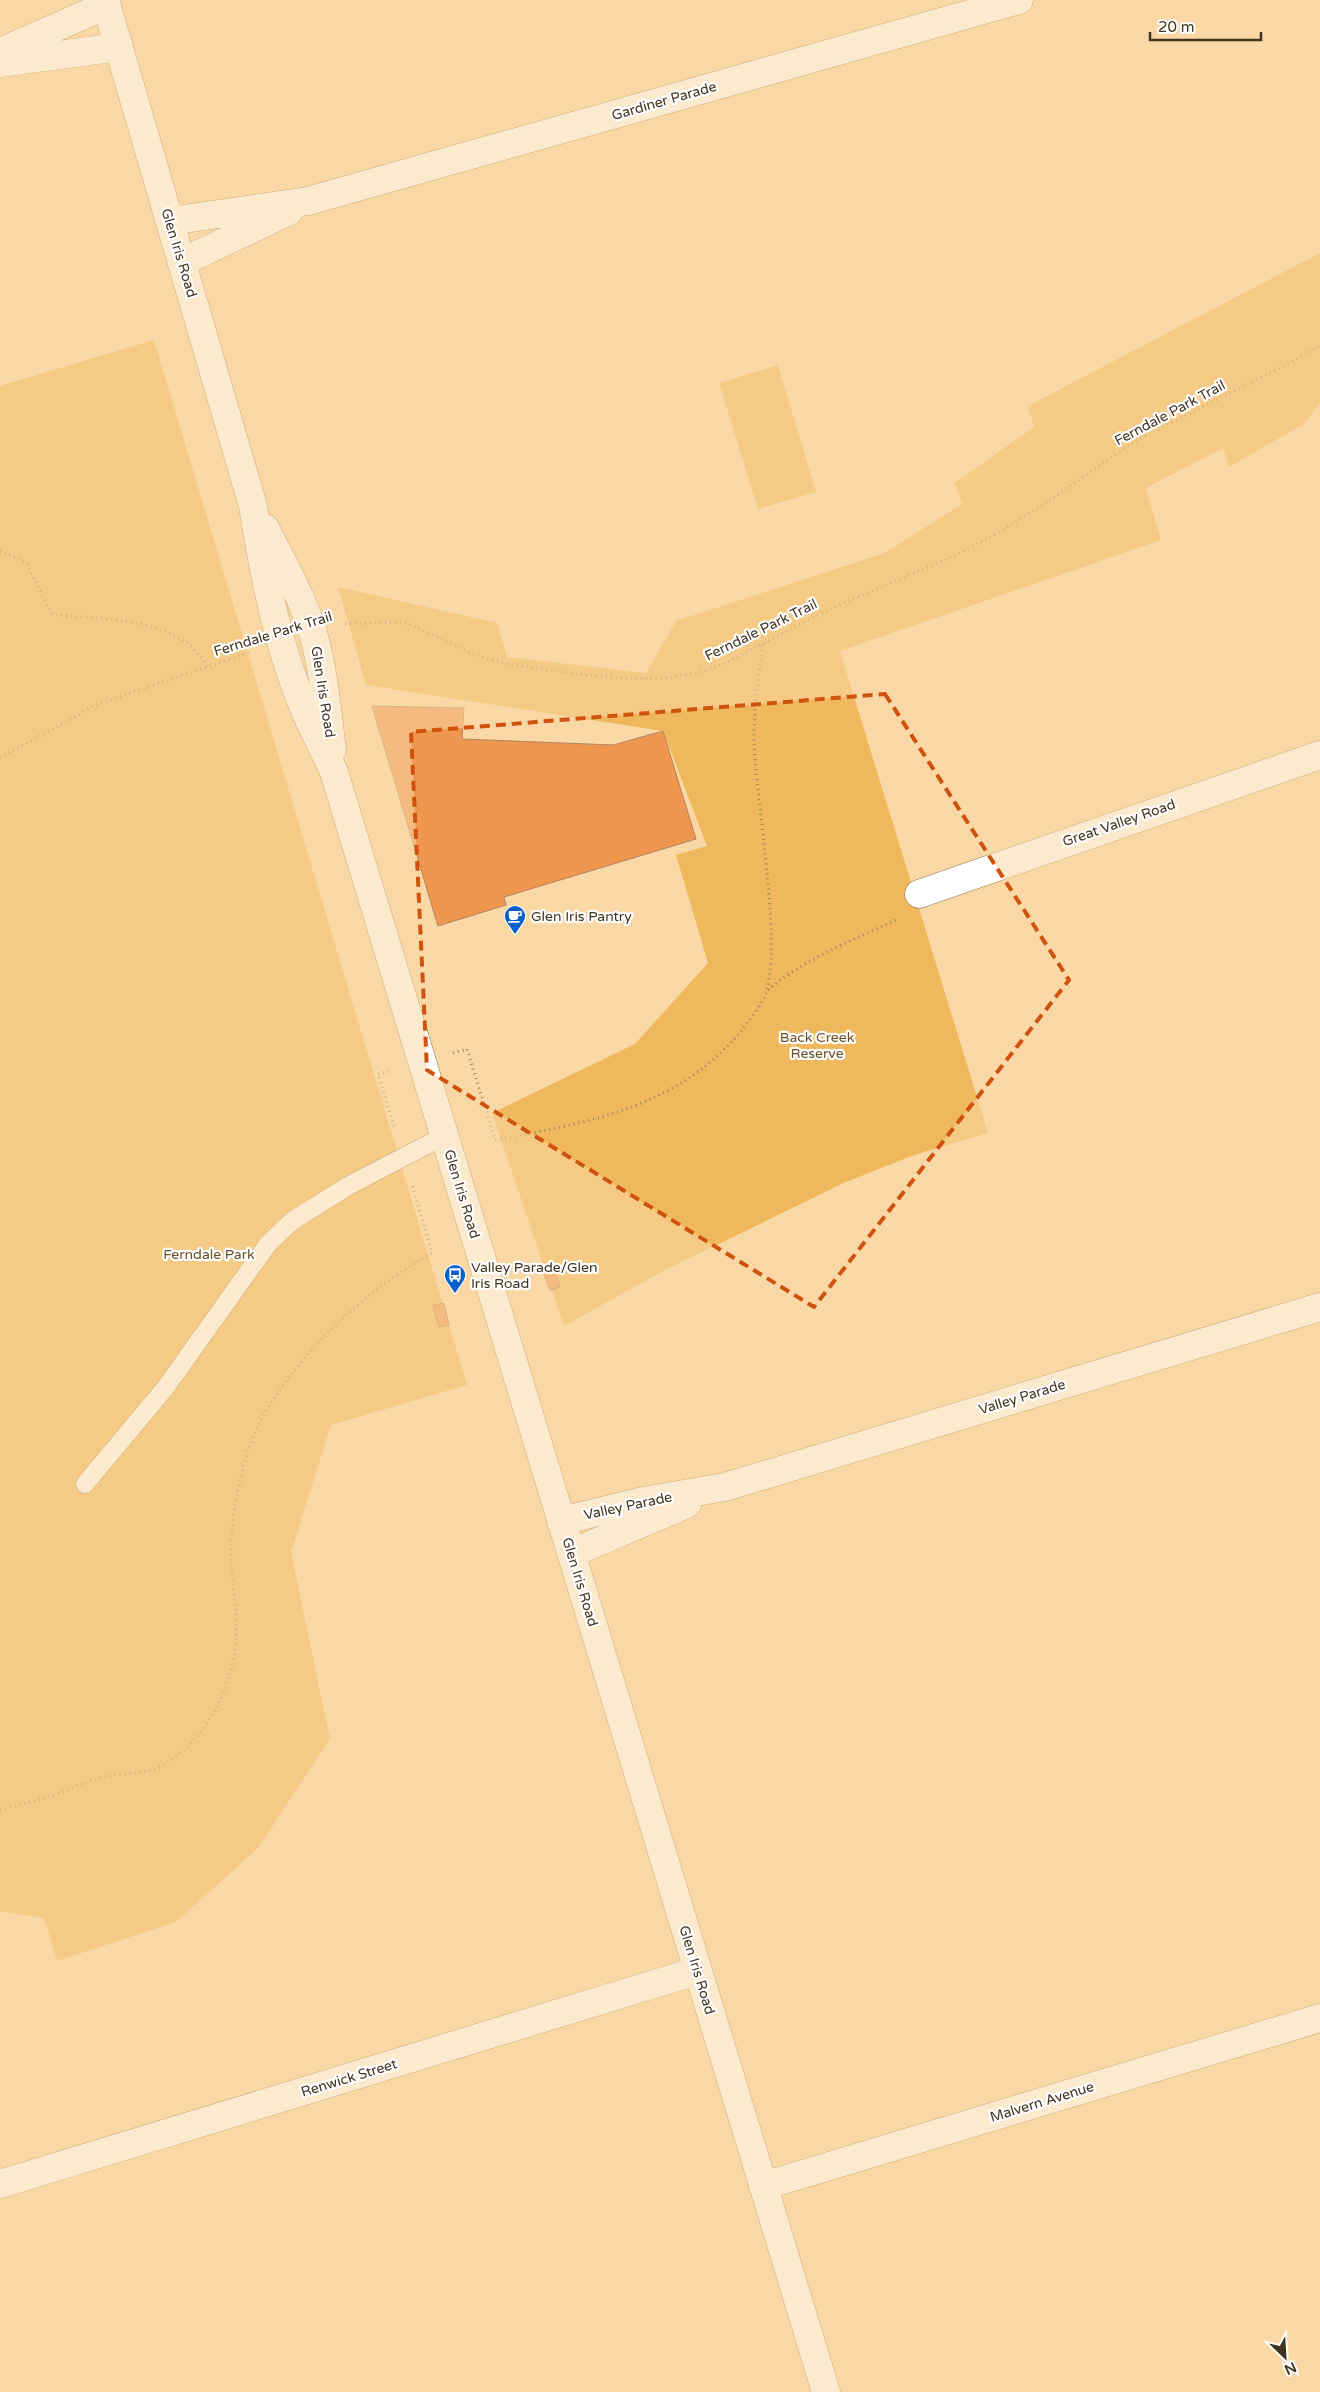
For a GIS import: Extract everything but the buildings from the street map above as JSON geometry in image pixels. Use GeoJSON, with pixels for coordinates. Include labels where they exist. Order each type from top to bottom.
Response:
{"type":"FeatureCollection","features":[{"type":"Feature","properties":{"kind":"street","name":"Gardiner Parade"},"geometry":{"type":"LineString","coordinates":[[170,221],[308,201],[1020,0]]}},
{"type":"Feature","properties":{"kind":"street","name":"Glen Iris Road"},"geometry":{"type":"LineString","coordinates":[[106,3],[253,506],[264,575],[282,642],[305,712],[334,772],[826,2392]]}},
{"type":"Feature","properties":{"kind":"street"},"geometry":{"type":"LineString","coordinates":[[0,52],[106,3]]}},
{"type":"Feature","properties":{"kind":"street"},"geometry":{"type":"LineString","coordinates":[[0,63],[119,47]]}},
{"type":"Feature","properties":{"kind":"street","name":"Gardiner Parade"},"geometry":{"type":"LineString","coordinates":[[182,262],[308,201]]}},
{"type":"Feature","properties":{"kind":"street","name":"Glen Iris Road"},"geometry":{"type":"LineString","coordinates":[[253,506],[288,575],[313,632],[323,678],[334,772]]}},
{"type":"Feature","properties":{"kind":"street","name":"Great Valley Road"},"geometry":{"type":"LineString","coordinates":[[919,894],[1320,755]]}},
{"type":"Feature","properties":{"kind":"street","name":"Valley Parade"},"geometry":{"type":"LineString","coordinates":[[572,1554],[725,1487],[1320,1307]]}},
{"type":"Feature","properties":{"kind":"street","name":"Valley Parade"},"geometry":{"type":"LineString","coordinates":[[561,1521],[642,1501],[725,1487]]}},
{"type":"Feature","properties":{"kind":"street","name":"Renwick Street"},"geometry":{"type":"LineString","coordinates":[[0,2184],[697,1972]]}},
{"type":"Feature","properties":{"kind":"street","name":"Malvern Avenue"},"geometry":{"type":"LineString","coordinates":[[763,2186],[1320,2018]]}},
{"type":"Feature","properties":{"kind":"lane"},"geometry":{"type":"LineString","coordinates":[[85,1484],[166,1388],[268,1244],[292,1221],[348,1186],[444,1136]]}},
{"type":"Feature","properties":{"kind":"path","name":"Ferndale Park Trail"},"geometry":{"type":"LineString","coordinates":[[313,632],[342,624],[397,622],[412,625],[475,655],[503,663],[575,674],[633,679],[667,678],[696,673],[723,664],[836,606],[954,556],[1040,508],[1135,441],[1320,346]]}},
{"type":"Feature","properties":{"kind":"path"},"geometry":{"type":"LineString","coordinates":[[0,551],[19,558],[27,565],[51,612],[56,615],[116,620],[170,634],[191,646],[208,666]]}},
{"type":"Feature","properties":{"kind":"path","name":"Ferndale Park Trail"},"geometry":{"type":"LineString","coordinates":[[0,758],[96,705],[282,642]]}},
{"type":"Feature","properties":{"kind":"path"},"geometry":{"type":"LineString","coordinates":[[763,643],[758,674],[754,734],[768,887],[770,958],[767,991]]}},
{"type":"Feature","properties":{"kind":"path"},"geometry":{"type":"LineString","coordinates":[[495,1140],[575,1124],[638,1106],[656,1098],[703,1068],[730,1043],[748,1021],[767,991],[786,975],[836,946],[874,932],[899,919],[921,904],[919,894]]}},
{"type":"Feature","properties":{"kind":"path"},"geometry":{"type":"LineString","coordinates":[[0,1810],[106,1777],[156,1769],[182,1752],[208,1721],[217,1706],[233,1660],[236,1639],[231,1554],[232,1524],[249,1449],[260,1422],[274,1396],[304,1359],[342,1320],[393,1278],[432,1253]]}},
{"type":"Feature","properties":{"kind":"highlighted area"},"geometry":{"type":"Polygon","coordinates":[[[885,694],[1069,980],[814,1307],[427,1070],[411,732],[885,694]]]}},
{"type":"Feature","properties":{"kind":"green space","name":"Back Creek Reserve"},"geometry":{"type":"Polygon","coordinates":[[[1320,253],[1320,403],[1304,424],[1229,467],[1223,448],[1146,488],[1161,540],[840,651],[988,1133],[914,1155],[846,1182],[663,1271],[564,1326],[492,1113],[635,1044],[708,963],[676,855],[707,846],[663,731],[366,685],[338,587],[497,623],[507,657],[646,673],[676,621],[885,553],[962,504],[955,483],[1034,427],[1028,406],[1320,253]]]}},
{"type":"Feature","properties":{"kind":"green space","name":"Ferndale Park"},"geometry":{"type":"Polygon","coordinates":[[[154,340],[467,1385],[331,1425],[291,1552],[330,1739],[259,1847],[176,1922],[57,1961],[44,1918],[0,1911],[0,386],[154,340]]]}},
{"type":"Feature","properties":{"kind":"green space"},"geometry":{"type":"Polygon","coordinates":[[[778,365],[816,492],[758,509],[719,383],[778,365]]]}},
{"type":"Feature","properties":{"kind":"place","name":"Glen Iris Pantry"},"geometry":{"type":"Point","coordinates":[515,935]}},
{"type":"Feature","properties":{"kind":"place","name":"Valley Parade/Glen Iris Road"},"geometry":{"type":"Point","coordinates":[455,1294]}}]}
